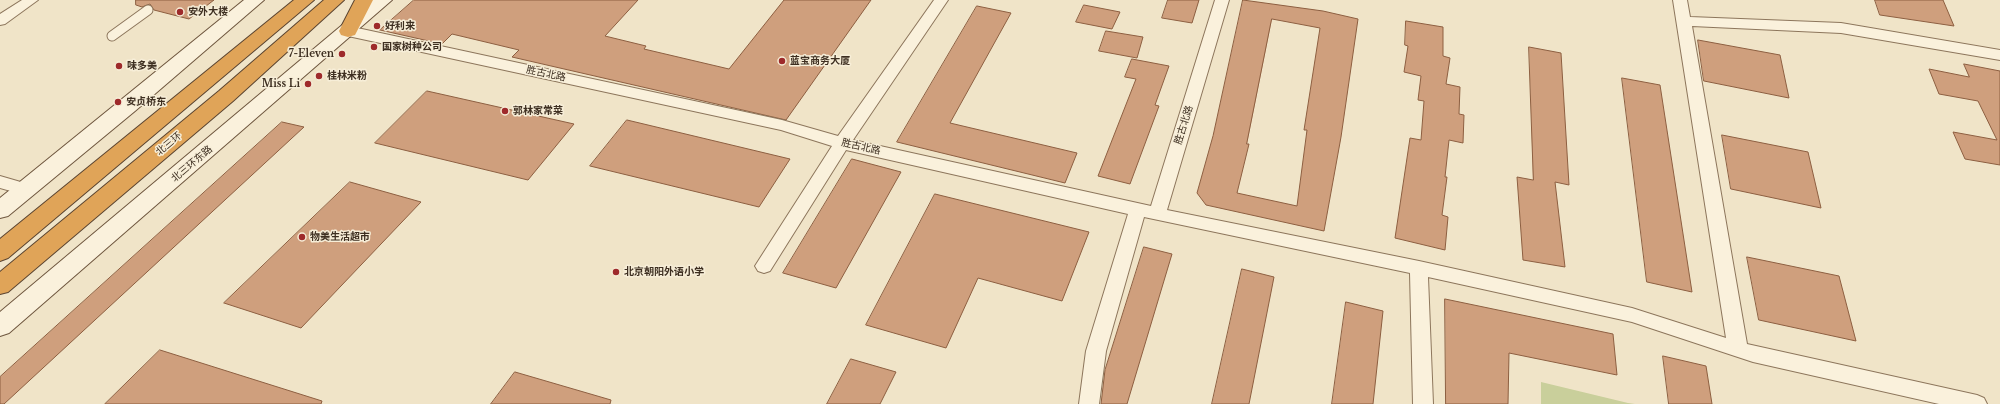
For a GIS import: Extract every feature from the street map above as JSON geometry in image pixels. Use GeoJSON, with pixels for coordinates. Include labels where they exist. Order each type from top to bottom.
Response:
{"type":"FeatureCollection","features":[{"type":"Feature","properties":{"kind":"highway"},"geometry":{"type":"LineString","coordinates":[[0,252],[305,0]]}},
{"type":"Feature","properties":{"kind":"highway","name":"北三环"},"geometry":{"type":"LineString","coordinates":[[0,285],[226,96],[335,0]]}},
{"type":"Feature","properties":{"kind":"highway"},"geometry":{"type":"LineString","coordinates":[[348,31],[364,0]]}},
{"type":"Feature","properties":{"kind":"street"},"geometry":{"type":"LineString","coordinates":[[0,21],[31,0]]}},
{"type":"Feature","properties":{"kind":"street"},"geometry":{"type":"LineString","coordinates":[[0,210],[255,0]]}},
{"type":"Feature","properties":{"kind":"street","name":"北三环东路"},"geometry":{"type":"LineString","coordinates":[[0,326],[383,0]]}},
{"type":"Feature","properties":{"kind":"street"},"geometry":{"type":"LineString","coordinates":[[764,266],[842,143],[941,0]]}},
{"type":"Feature","properties":{"kind":"street","name":"胜古北路"},"geometry":{"type":"LineString","coordinates":[[348,31],[782,125],[842,143],[1157,214],[1222,0]]}},
{"type":"Feature","properties":{"kind":"street"},"geometry":{"type":"LineString","coordinates":[[1680,0],[1685,21],[1738,350]]}},
{"type":"Feature","properties":{"kind":"street"},"geometry":{"type":"LineString","coordinates":[[1685,21],[1841,28],[2000,55]]}},
{"type":"Feature","properties":{"kind":"street"},"geometry":{"type":"LineString","coordinates":[[0,182],[26,189]]}},
{"type":"Feature","properties":{"kind":"street"},"geometry":{"type":"LineString","coordinates":[[1089,404],[1096,351],[1138,210]]}},
{"type":"Feature","properties":{"kind":"street"},"geometry":{"type":"LineString","coordinates":[[1157,214],[1419,268],[1632,315],[1753,354],[1977,404]]}},
{"type":"Feature","properties":{"kind":"street"},"geometry":{"type":"LineString","coordinates":[[1419,268],[1423,404]]}},
{"type":"Feature","properties":{"kind":"lane"},"geometry":{"type":"LineString","coordinates":[[112,36],[148,10]]}},
{"type":"Feature","properties":{"kind":"green space"},"geometry":{"type":"Polygon","coordinates":[[[1541,382],[1628,403],[1635,404],[1541,404],[1541,382]]]}},
{"type":"Feature","properties":{"kind":"building","name":"安外大楼"},"geometry":{"type":"Polygon","coordinates":[[[136,0],[214,0],[189,19],[154,10],[150,4],[142,7],[136,5],[136,0]]]}},
{"type":"Feature","properties":{"kind":"building"},"geometry":{"type":"Polygon","coordinates":[[[414,0],[638,0],[605,36],[646,46],[644,49],[729,69],[784,0],[871,0],[786,120],[512,57],[519,50],[452,34],[442,44],[380,30],[414,0]]]}},
{"type":"Feature","properties":{"kind":"building"},"geometry":{"type":"Polygon","coordinates":[[[1168,0],[1199,0],[1192,23],[1162,18],[1168,0]]]}},
{"type":"Feature","properties":{"kind":"building"},"geometry":{"type":"Polygon","coordinates":[[[1243,0],[1323,11],[1358,19],[1341,137],[1324,231],[1206,205],[1197,193],[1213,136],[1243,0]],[[1272,19],[1247,144],[1249,144],[1237,193],[1297,206],[1307,130],[1304,130],[1320,28],[1272,19]]]}},
{"type":"Feature","properties":{"kind":"building"},"geometry":{"type":"Polygon","coordinates":[[[1875,0],[1943,0],[1954,26],[1880,15],[1875,0]]]}},
{"type":"Feature","properties":{"kind":"building"},"geometry":{"type":"Polygon","coordinates":[[[1084,5],[1120,12],[1112,29],[1076,22],[1084,5]]]}},
{"type":"Feature","properties":{"kind":"building"},"geometry":{"type":"Polygon","coordinates":[[[977,6],[1011,13],[950,123],[1077,153],[1065,183],[897,142],[977,6]]]}},
{"type":"Feature","properties":{"kind":"building"},"geometry":{"type":"Polygon","coordinates":[[[1406,21],[1443,27],[1443,56],[1450,58],[1446,84],[1460,87],[1459,114],[1464,115],[1463,143],[1449,140],[1445,177],[1447,177],[1442,215],[1448,217],[1445,250],[1395,238],[1410,138],[1421,140],[1424,101],[1418,100],[1421,76],[1404,72],[1408,46],[1405,45],[1406,21]]]}},
{"type":"Feature","properties":{"kind":"building"},"geometry":{"type":"Polygon","coordinates":[[[1106,31],[1143,37],[1137,58],[1099,51],[1106,31]]]}},
{"type":"Feature","properties":{"kind":"building"},"geometry":{"type":"Polygon","coordinates":[[[1698,40],[1780,55],[1789,98],[1704,81],[1698,40]]]}},
{"type":"Feature","properties":{"kind":"building"},"geometry":{"type":"Polygon","coordinates":[[[1529,47],[1561,53],[1569,185],[1555,182],[1565,267],[1523,260],[1517,177],[1533,180],[1529,47]]]}},
{"type":"Feature","properties":{"kind":"building"},"geometry":{"type":"Polygon","coordinates":[[[1132,59],[1169,66],[1155,105],[1159,106],[1130,184],[1098,176],[1136,79],[1125,77],[1132,59]]]}},
{"type":"Feature","properties":{"kind":"building"},"geometry":{"type":"Polygon","coordinates":[[[1964,64],[2000,71],[2000,165],[1965,159],[1953,132],[1997,140],[1978,101],[1939,94],[1929,69],[1969,77],[1964,64]]]}},
{"type":"Feature","properties":{"kind":"building"},"geometry":{"type":"Polygon","coordinates":[[[1622,78],[1660,85],[1692,292],[1647,282],[1622,78]]]}},
{"type":"Feature","properties":{"kind":"building"},"geometry":{"type":"Polygon","coordinates":[[[427,91],[574,124],[528,180],[375,143],[427,91]]]}},
{"type":"Feature","properties":{"kind":"building"},"geometry":{"type":"Polygon","coordinates":[[[627,120],[790,159],[759,207],[590,166],[627,120]]]}},
{"type":"Feature","properties":{"kind":"building"},"geometry":{"type":"Polygon","coordinates":[[[282,122],[304,127],[4,404],[0,404],[0,377],[282,122]]]}},
{"type":"Feature","properties":{"kind":"building"},"geometry":{"type":"Polygon","coordinates":[[[1722,135],[1808,152],[1821,208],[1731,189],[1722,135]]]}},
{"type":"Feature","properties":{"kind":"building"},"geometry":{"type":"Polygon","coordinates":[[[852,159],[901,172],[836,288],[783,273],[852,159]]]}},
{"type":"Feature","properties":{"kind":"building"},"geometry":{"type":"Polygon","coordinates":[[[350,182],[421,202],[301,328],[224,303],[350,182]]]}},
{"type":"Feature","properties":{"kind":"building"},"geometry":{"type":"Polygon","coordinates":[[[935,194],[1089,232],[1062,301],[978,278],[946,348],[866,325],[935,194]]]}},
{"type":"Feature","properties":{"kind":"building"},"geometry":{"type":"Polygon","coordinates":[[[1144,247],[1172,254],[1127,404],[1101,404],[1105,370],[1144,247]]]}},
{"type":"Feature","properties":{"kind":"building"},"geometry":{"type":"Polygon","coordinates":[[[1747,257],[1839,276],[1856,341],[1759,320],[1747,257]]]}},
{"type":"Feature","properties":{"kind":"building"},"geometry":{"type":"Polygon","coordinates":[[[1242,269],[1274,277],[1249,404],[1212,404],[1242,269]]]}},
{"type":"Feature","properties":{"kind":"building"},"geometry":{"type":"Polygon","coordinates":[[[1445,299],[1613,334],[1617,375],[1509,353],[1508,404],[1446,404],[1445,299]]]}},
{"type":"Feature","properties":{"kind":"building"},"geometry":{"type":"Polygon","coordinates":[[[1346,302],[1383,311],[1373,404],[1332,404],[1346,302]]]}},
{"type":"Feature","properties":{"kind":"building"},"geometry":{"type":"Polygon","coordinates":[[[160,350],[322,401],[321,404],[105,404],[160,350]]]}},
{"type":"Feature","properties":{"kind":"building"},"geometry":{"type":"Polygon","coordinates":[[[1663,356],[1706,366],[1712,404],[1669,404],[1663,356]]]}},
{"type":"Feature","properties":{"kind":"building"},"geometry":{"type":"Polygon","coordinates":[[[851,359],[896,372],[880,404],[827,404],[851,359]]]}},
{"type":"Feature","properties":{"kind":"building"},"geometry":{"type":"Polygon","coordinates":[[[515,372],[611,400],[610,404],[491,404],[515,372]]]}},
{"type":"Feature","properties":{"kind":"place","name":"安外大楼"},"geometry":{"type":"Point","coordinates":[180,12]}},
{"type":"Feature","properties":{"kind":"place","name":"好利来"},"geometry":{"type":"Point","coordinates":[377,26]}},
{"type":"Feature","properties":{"kind":"place","name":"国家树种公司"},"geometry":{"type":"Point","coordinates":[374,47]}},
{"type":"Feature","properties":{"kind":"place","name":"7-Eleven"},"geometry":{"type":"Point","coordinates":[342,54]}},
{"type":"Feature","properties":{"kind":"place","name":"蓝宝商务大厦"},"geometry":{"type":"Point","coordinates":[782,61]}},
{"type":"Feature","properties":{"kind":"place","name":"味多美"},"geometry":{"type":"Point","coordinates":[119,66]}},
{"type":"Feature","properties":{"kind":"place","name":"桂林米粉"},"geometry":{"type":"Point","coordinates":[319,76]}},
{"type":"Feature","properties":{"kind":"place","name":"Miss Li"},"geometry":{"type":"Point","coordinates":[308,84]}},
{"type":"Feature","properties":{"kind":"place","name":"安贞桥东"},"geometry":{"type":"Point","coordinates":[118,102]}},
{"type":"Feature","properties":{"kind":"place","name":"郭林家常菜"},"geometry":{"type":"Point","coordinates":[505,111]}},
{"type":"Feature","properties":{"kind":"place","name":"物美生活超市"},"geometry":{"type":"Point","coordinates":[302,237]}},
{"type":"Feature","properties":{"kind":"place","name":"北京朝阳外语小学"},"geometry":{"type":"Point","coordinates":[616,272]}}]}
